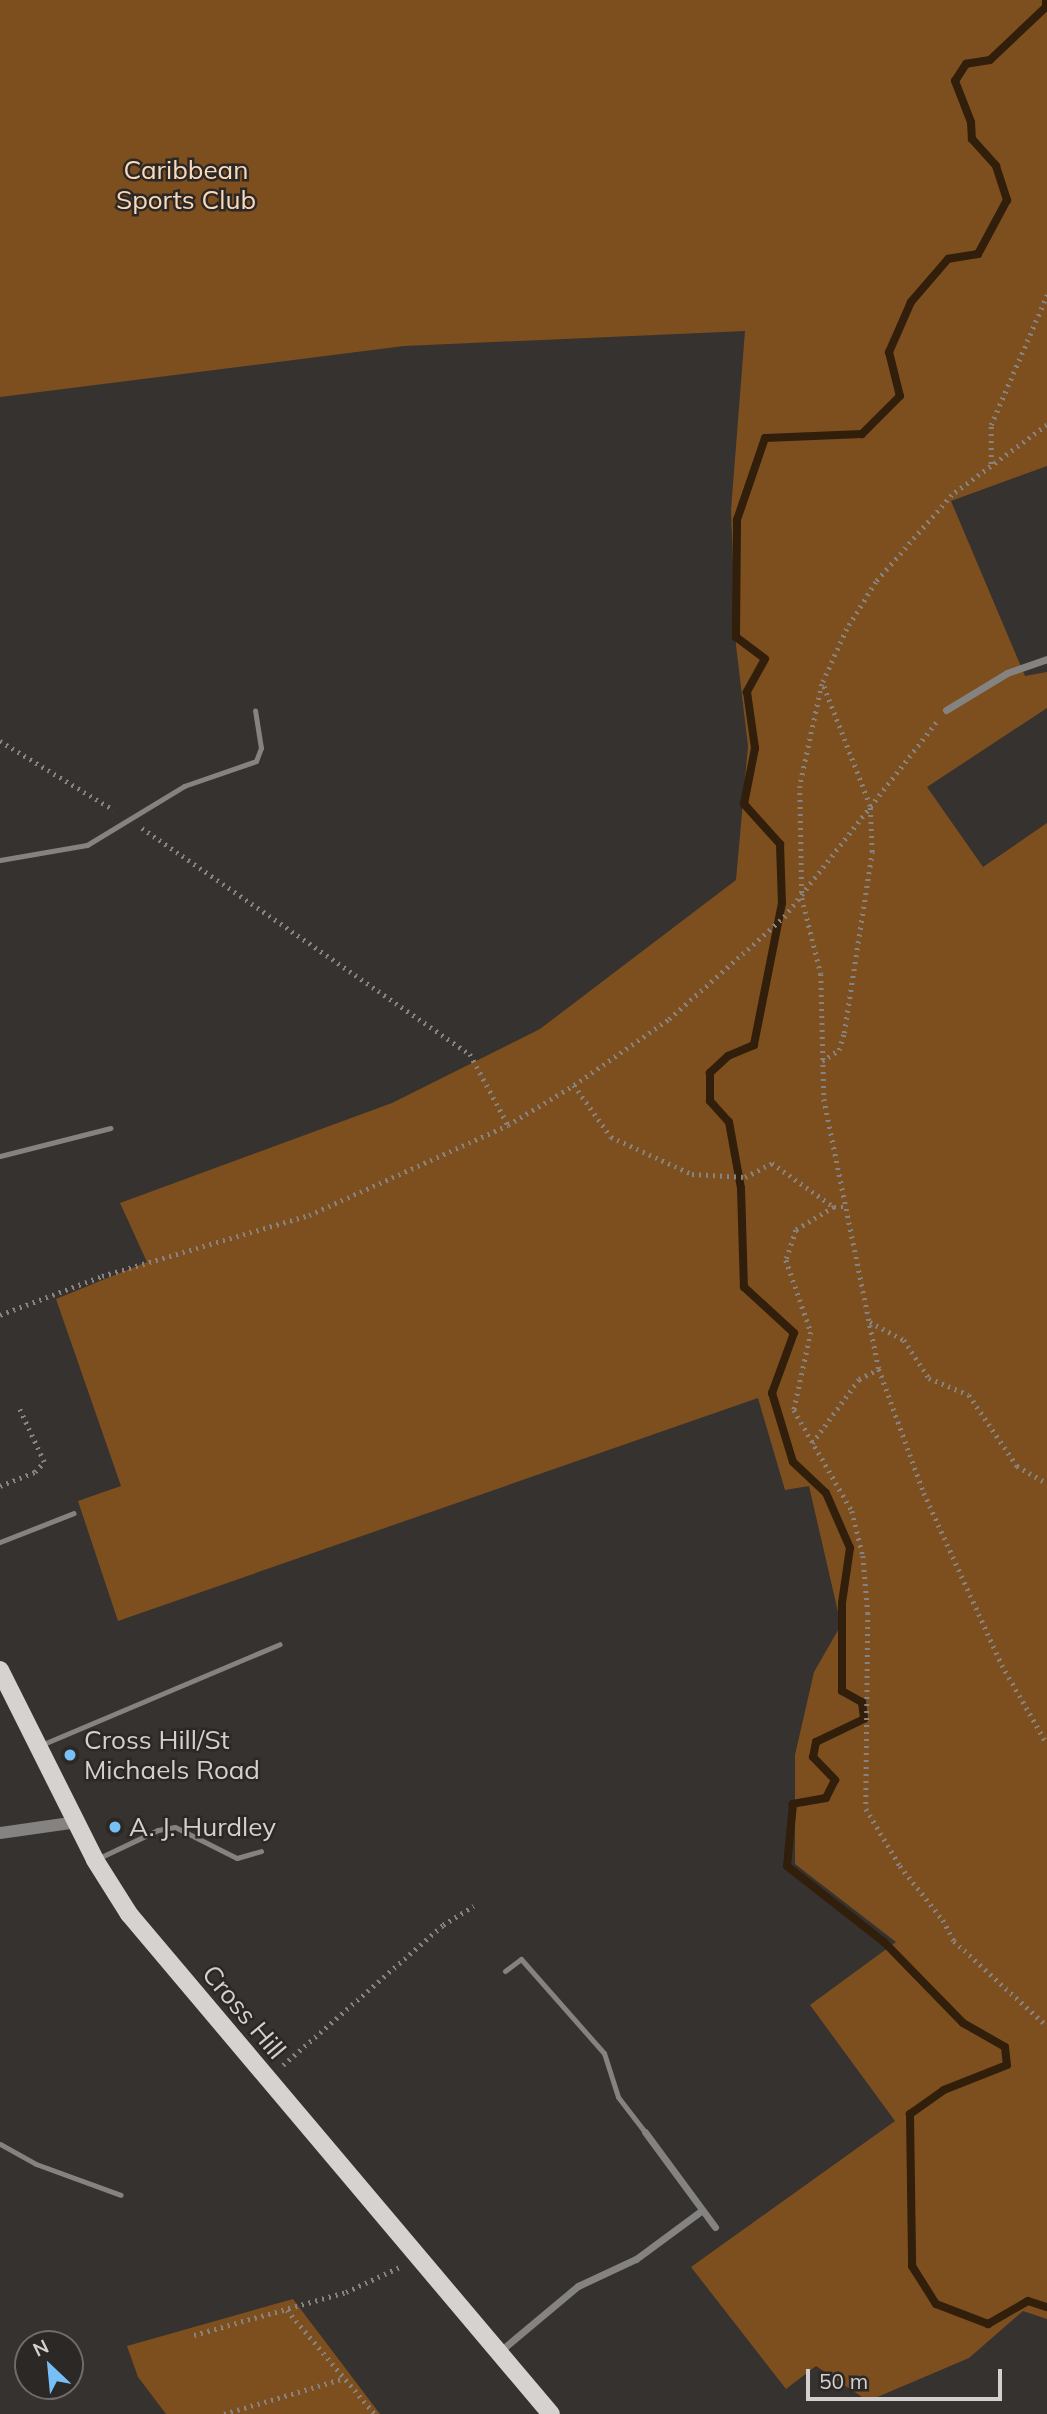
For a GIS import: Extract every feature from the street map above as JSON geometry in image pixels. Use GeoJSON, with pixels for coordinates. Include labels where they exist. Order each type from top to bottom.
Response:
{"type":"FeatureCollection","features":[{"type":"Feature","properties":{"kind":"main road","name":"Cross Hill"},"geometry":{"type":"LineString","coordinates":[[0,1670],[36,1747],[95,1860],[129,1914],[551,2414]]}},
{"type":"Feature","properties":{"kind":"street"},"geometry":{"type":"LineString","coordinates":[[946,710],[1007,673],[1047,659]]}},
{"type":"Feature","properties":{"kind":"street"},"geometry":{"type":"LineString","coordinates":[[0,1833],[77,1822]]}},
{"type":"Feature","properties":{"kind":"street"},"geometry":{"type":"LineString","coordinates":[[645,2132],[715,2227]]}},
{"type":"Feature","properties":{"kind":"street"},"geometry":{"type":"LineString","coordinates":[[499,2353],[578,2286],[636,2259],[701,2211]]}},
{"type":"Feature","properties":{"kind":"lane"},"geometry":{"type":"LineString","coordinates":[[0,860],[86,845],[184,786],[256,761],[261,748],[255,710]]}},
{"type":"Feature","properties":{"kind":"lane"},"geometry":{"type":"LineString","coordinates":[[0,1156],[111,1128]]}},
{"type":"Feature","properties":{"kind":"lane"},"geometry":{"type":"LineString","coordinates":[[0,1542],[74,1513]]}},
{"type":"Feature","properties":{"kind":"lane"},"geometry":{"type":"LineString","coordinates":[[36,1747],[280,1644]]}},
{"type":"Feature","properties":{"kind":"lane"},"geometry":{"type":"LineString","coordinates":[[95,1860],[158,1830],[176,1827],[237,1858],[261,1850]]}},
{"type":"Feature","properties":{"kind":"lane"},"geometry":{"type":"LineString","coordinates":[[505,1971],[521,1959],[604,2053],[618,2096],[645,2132]]}},
{"type":"Feature","properties":{"kind":"lane"},"geometry":{"type":"LineString","coordinates":[[0,2144],[36,2164],[121,2195]]}},
{"type":"Feature","properties":{"kind":"path"},"geometry":{"type":"LineString","coordinates":[[991,465],[991,425],[1047,295]]}},
{"type":"Feature","properties":{"kind":"path"},"geometry":{"type":"LineString","coordinates":[[1047,425],[952,495],[876,582],[846,629],[822,684],[800,786],[802,898],[821,974],[824,1099],[879,1370],[924,1493],[1002,1665],[1047,1744]]}},
{"type":"Feature","properties":{"kind":"path"},"geometry":{"type":"LineString","coordinates":[[821,1061],[839,1050],[844,1033],[868,890],[870,806],[822,684]]}},
{"type":"Feature","properties":{"kind":"path"},"geometry":{"type":"LineString","coordinates":[[0,1315],[102,1276],[309,1215],[508,1125],[574,1085],[669,1019],[784,917],[802,898],[946,710]]}},
{"type":"Feature","properties":{"kind":"path"},"geometry":{"type":"LineString","coordinates":[[0,741],[129,819],[470,1054],[508,1125]]}},
{"type":"Feature","properties":{"kind":"path"},"geometry":{"type":"LineString","coordinates":[[574,1085],[611,1137],[692,1174],[745,1177],[772,1163],[834,1207]]}},
{"type":"Feature","properties":{"kind":"path"},"geometry":{"type":"LineString","coordinates":[[845,1207],[834,1207],[796,1230],[786,1260],[811,1332],[794,1410],[852,1511],[863,1556],[869,1677],[866,1809],[900,1866],[943,1920],[954,1941],[1047,2026]]}},
{"type":"Feature","properties":{"kind":"path"},"geometry":{"type":"LineString","coordinates":[[869,1321],[904,1340],[929,1378],[969,1395],[1017,1466],[1047,1483]]}},
{"type":"Feature","properties":{"kind":"path"},"geometry":{"type":"LineString","coordinates":[[812,1443],[859,1379],[879,1370]]}},
{"type":"Feature","properties":{"kind":"path"},"geometry":{"type":"LineString","coordinates":[[0,1486],[35,1472],[44,1462],[19,1408]]}},
{"type":"Feature","properties":{"kind":"path"},"geometry":{"type":"LineString","coordinates":[[267,2080],[443,1925],[473,1906]]}},
{"type":"Feature","properties":{"kind":"path"},"geometry":{"type":"LineString","coordinates":[[194,2335],[287,2310],[357,2287],[416,2257]]}},
{"type":"Feature","properties":{"kind":"path"},"geometry":{"type":"LineString","coordinates":[[287,2310],[375,2414]]}},
{"type":"Feature","properties":{"kind":"path"},"geometry":{"type":"LineString","coordinates":[[224,2414],[345,2378]]}},
{"type":"Feature","properties":{"kind":"green space","name":"Caribbean Sports Club"},"geometry":{"type":"Polygon","coordinates":[[[0,0],[1047,0],[1047,466],[951,501],[1025,676],[1047,672],[1047,708],[927,787],[983,867],[1047,823],[1047,2319],[1023,2311],[969,2358],[868,2401],[816,2366],[786,2389],[691,2267],[895,2121],[810,2005],[896,1942],[795,1864],[795,1755],[814,1672],[841,1625],[809,1486],[785,1490],[758,1398],[118,1621],[78,1501],[121,1486],[56,1299],[147,1262],[120,1203],[392,1103],[540,1029],[736,880],[748,746],[736,645],[731,510],[745,331],[404,346],[0,397],[0,0]]]}},
{"type":"Feature","properties":{"kind":"green space"},"geometry":{"type":"Polygon","coordinates":[[[293,2299],[380,2414],[166,2414],[138,2377],[127,2346],[293,2299]]]}},
{"type":"Feature","properties":{"kind":"waterway"},"geometry":{"type":"LineString","coordinates":[[1046,0],[1046,7],[990,60],[966,64],[955,81],[971,122],[972,139],[996,166],[1007,200],[978,254],[948,259],[911,302],[889,352],[900,396],[862,434],[765,438],[737,520],[736,637],[765,659],[747,692],[755,748],[744,804],[780,844],[782,903],[754,1045],[728,1056],[710,1073],[710,1101],[729,1122],[741,1188],[744,1287],[794,1333],[772,1393],[793,1462],[826,1493],[850,1548],[842,1603],[842,1691],[862,1702],[864,1719],[816,1742],[813,1757],[835,1780],[826,1798],[793,1804],[787,1866],[884,1942],[963,2023],[1005,2047],[1007,2065],[944,2090],[910,2114],[912,2266],[936,2304],[988,2324],[1028,2301],[1047,2307]]}},
{"type":"Feature","properties":{"kind":"place","name":"Cross Hill/St Michaels Road"},"geometry":{"type":"Point","coordinates":[70,1755]}},
{"type":"Feature","properties":{"kind":"place","name":"A. J. Hurdley"},"geometry":{"type":"Point","coordinates":[115,1827]}}]}
